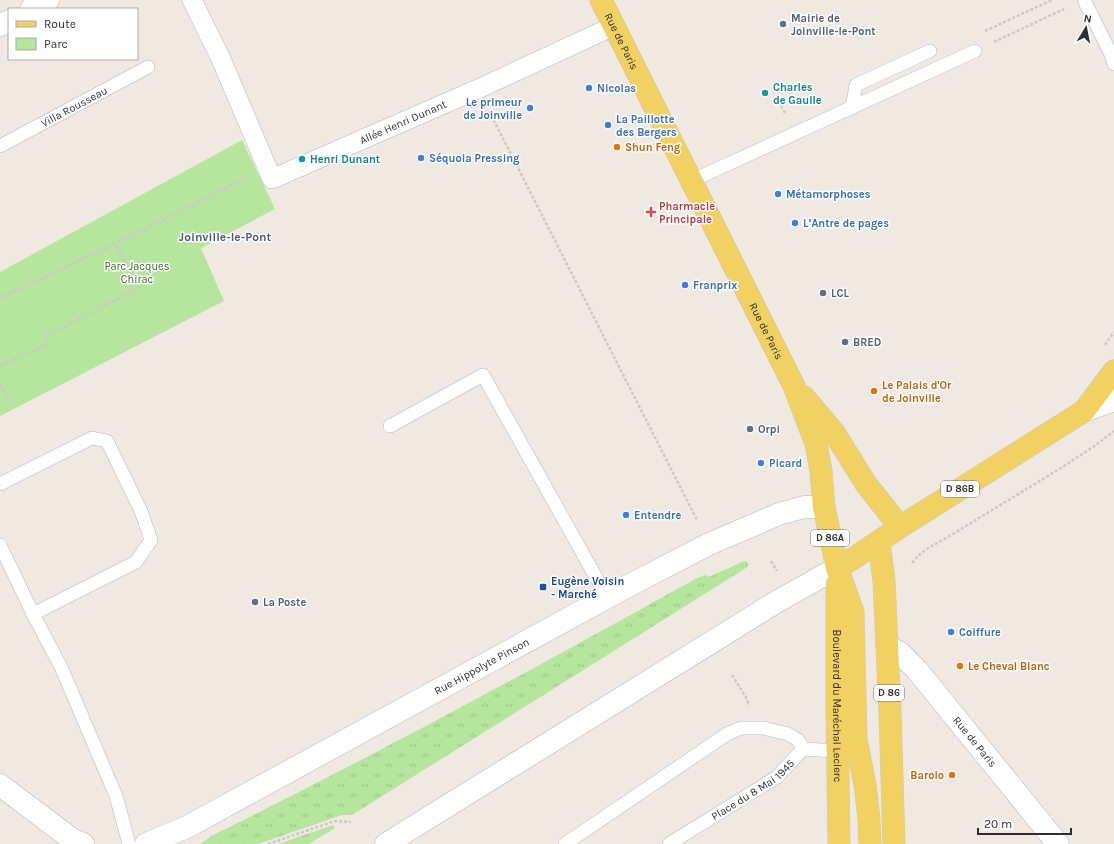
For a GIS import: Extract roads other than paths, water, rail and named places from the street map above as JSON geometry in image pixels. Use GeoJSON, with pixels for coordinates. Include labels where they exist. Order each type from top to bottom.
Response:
{"type":"FeatureCollection","features":[{"type":"Feature","properties":{"kind":"main road","name":"Rue de Paris"},"geometry":{"type":"LineString","coordinates":[[601,0],[794,386],[816,444],[821,471],[824,507],[836,568]]}},
{"type":"Feature","properties":{"kind":"main road","name":"D 86B"},"geometry":{"type":"LineString","coordinates":[[836,568],[1084,411],[1114,371]]}},
{"type":"Feature","properties":{"kind":"main road"},"geometry":{"type":"LineString","coordinates":[[794,386],[835,434],[866,484],[900,527]]}},
{"type":"Feature","properties":{"kind":"main road","name":"D 86"},"geometry":{"type":"LineString","coordinates":[[879,542],[884,581],[894,844]]}},
{"type":"Feature","properties":{"kind":"main road"},"geometry":{"type":"LineString","coordinates":[[836,568],[853,612],[856,739],[865,785],[870,844]]}},
{"type":"Feature","properties":{"kind":"main road","name":"Boulevard du Maréchal Leclerc"},"geometry":{"type":"LineString","coordinates":[[836,568],[840,844]]}},
{"type":"Feature","properties":{"kind":"street"},"geometry":{"type":"LineString","coordinates":[[33,8],[48,0]]}},
{"type":"Feature","properties":{"kind":"street","name":"Allée Henri Dunant"},"geometry":{"type":"LineString","coordinates":[[192,0],[221,59],[272,179],[478,89],[603,32]]}},
{"type":"Feature","properties":{"kind":"street"},"geometry":{"type":"LineString","coordinates":[[1084,411],[1114,400]]}},
{"type":"Feature","properties":{"kind":"street","name":"Rue Hippolyte Pinson"},"geometry":{"type":"LineString","coordinates":[[146,844],[187,828],[607,597],[709,544],[779,514],[804,507],[824,507]]}},
{"type":"Feature","properties":{"kind":"street"},"geometry":{"type":"LineString","coordinates":[[386,844],[778,600],[836,568]]}},
{"type":"Feature","properties":{"kind":"street","name":"Rue de Paris"},"geometry":{"type":"LineString","coordinates":[[887,646],[900,653],[917,670],[1058,844]]}},
{"type":"Feature","properties":{"kind":"street"},"geometry":{"type":"LineString","coordinates":[[0,784],[72,840],[82,844]]}},
{"type":"Feature","properties":{"kind":"lane"},"geometry":{"type":"LineString","coordinates":[[1084,0],[1111,54],[1114,64]]}},
{"type":"Feature","properties":{"kind":"lane"},"geometry":{"type":"LineString","coordinates":[[852,108],[856,85],[930,51]]}},
{"type":"Feature","properties":{"kind":"lane"},"geometry":{"type":"LineString","coordinates":[[691,181],[975,51]]}},
{"type":"Feature","properties":{"kind":"lane","name":"Villa Rousseau"},"geometry":{"type":"LineString","coordinates":[[0,146],[148,67]]}},
{"type":"Feature","properties":{"kind":"lane"},"geometry":{"type":"LineString","coordinates":[[390,426],[483,374],[607,597]]}},
{"type":"Feature","properties":{"kind":"lane"},"geometry":{"type":"LineString","coordinates":[[0,484],[92,438],[107,441],[141,511],[151,540],[136,562],[33,614]]}},
{"type":"Feature","properties":{"kind":"lane"},"geometry":{"type":"LineString","coordinates":[[0,545],[33,614],[61,667],[116,796],[129,844]]}},
{"type":"Feature","properties":{"kind":"lane"},"geometry":{"type":"LineString","coordinates":[[565,844],[727,734],[741,728],[763,728],[788,734],[798,740],[803,749]]}},
{"type":"Feature","properties":{"kind":"lane","name":"Place du 8 Mai 1945"},"geometry":{"type":"LineString","coordinates":[[669,844],[778,777],[803,749],[838,751]]}},
{"type":"Feature","properties":{"kind":"place","name":"Mairie de Joinville-le-Pont"},"geometry":{"type":"Point","coordinates":[783,24]}},
{"type":"Feature","properties":{"kind":"place","name":"Nicolas"},"geometry":{"type":"Point","coordinates":[589,88]}},
{"type":"Feature","properties":{"kind":"place","name":"Charles de Gaulle"},"geometry":{"type":"Point","coordinates":[765,93]}},
{"type":"Feature","properties":{"kind":"place","name":"Le primeur de Joinville"},"geometry":{"type":"Point","coordinates":[530,108]}},
{"type":"Feature","properties":{"kind":"place","name":"La Paillotte des Bergers"},"geometry":{"type":"Point","coordinates":[608,125]}},
{"type":"Feature","properties":{"kind":"place","name":"Shun Feng"},"geometry":{"type":"Point","coordinates":[617,147]}},
{"type":"Feature","properties":{"kind":"place","name":"Séquoia Pressing"},"geometry":{"type":"Point","coordinates":[421,158]}},
{"type":"Feature","properties":{"kind":"place","name":"Henri Dunant"},"geometry":{"type":"Point","coordinates":[302,159]}},
{"type":"Feature","properties":{"kind":"place","name":"Métamorphoses"},"geometry":{"type":"Point","coordinates":[778,194]}},
{"type":"Feature","properties":{"kind":"place","name":"Pharmacie Principale"},"geometry":{"type":"Point","coordinates":[651,212]}},
{"type":"Feature","properties":{"kind":"place","name":"L’Antre de pages"},"geometry":{"type":"Point","coordinates":[795,223]}},
{"type":"Feature","properties":{"kind":"place","name":"Franprix"},"geometry":{"type":"Point","coordinates":[685,285]}},
{"type":"Feature","properties":{"kind":"place","name":"LCL"},"geometry":{"type":"Point","coordinates":[823,293]}},
{"type":"Feature","properties":{"kind":"place","name":"BRED"},"geometry":{"type":"Point","coordinates":[845,342]}},
{"type":"Feature","properties":{"kind":"place","name":"Le Palais d'Or de Joinville"},"geometry":{"type":"Point","coordinates":[874,391]}},
{"type":"Feature","properties":{"kind":"place","name":"Orpi"},"geometry":{"type":"Point","coordinates":[750,429]}},
{"type":"Feature","properties":{"kind":"place","name":"Picard"},"geometry":{"type":"Point","coordinates":[761,463]}},
{"type":"Feature","properties":{"kind":"place","name":"Entendre"},"geometry":{"type":"Point","coordinates":[626,515]}},
{"type":"Feature","properties":{"kind":"place","name":"Eugène Voisin - Marché"},"geometry":{"type":"Point","coordinates":[543,587]}},
{"type":"Feature","properties":{"kind":"place","name":"La Poste"},"geometry":{"type":"Point","coordinates":[255,602]}},
{"type":"Feature","properties":{"kind":"place","name":"Coiffure"},"geometry":{"type":"Point","coordinates":[951,632]}},
{"type":"Feature","properties":{"kind":"place","name":"Le Cheval Blanc"},"geometry":{"type":"Point","coordinates":[960,666]}},
{"type":"Feature","properties":{"kind":"place","name":"Barolo"},"geometry":{"type":"Point","coordinates":[952,775]}},
{"type":"Feature","properties":{"kind":"district","name":"Joinville-le-Pont"},"geometry":{"type":"Point","coordinates":[225,237]}},
{"type":"Feature","properties":{"kind":"park label","name":"Parc Jacques Chirac"},"geometry":{"type":"Point","coordinates":[137,272]}}]}
